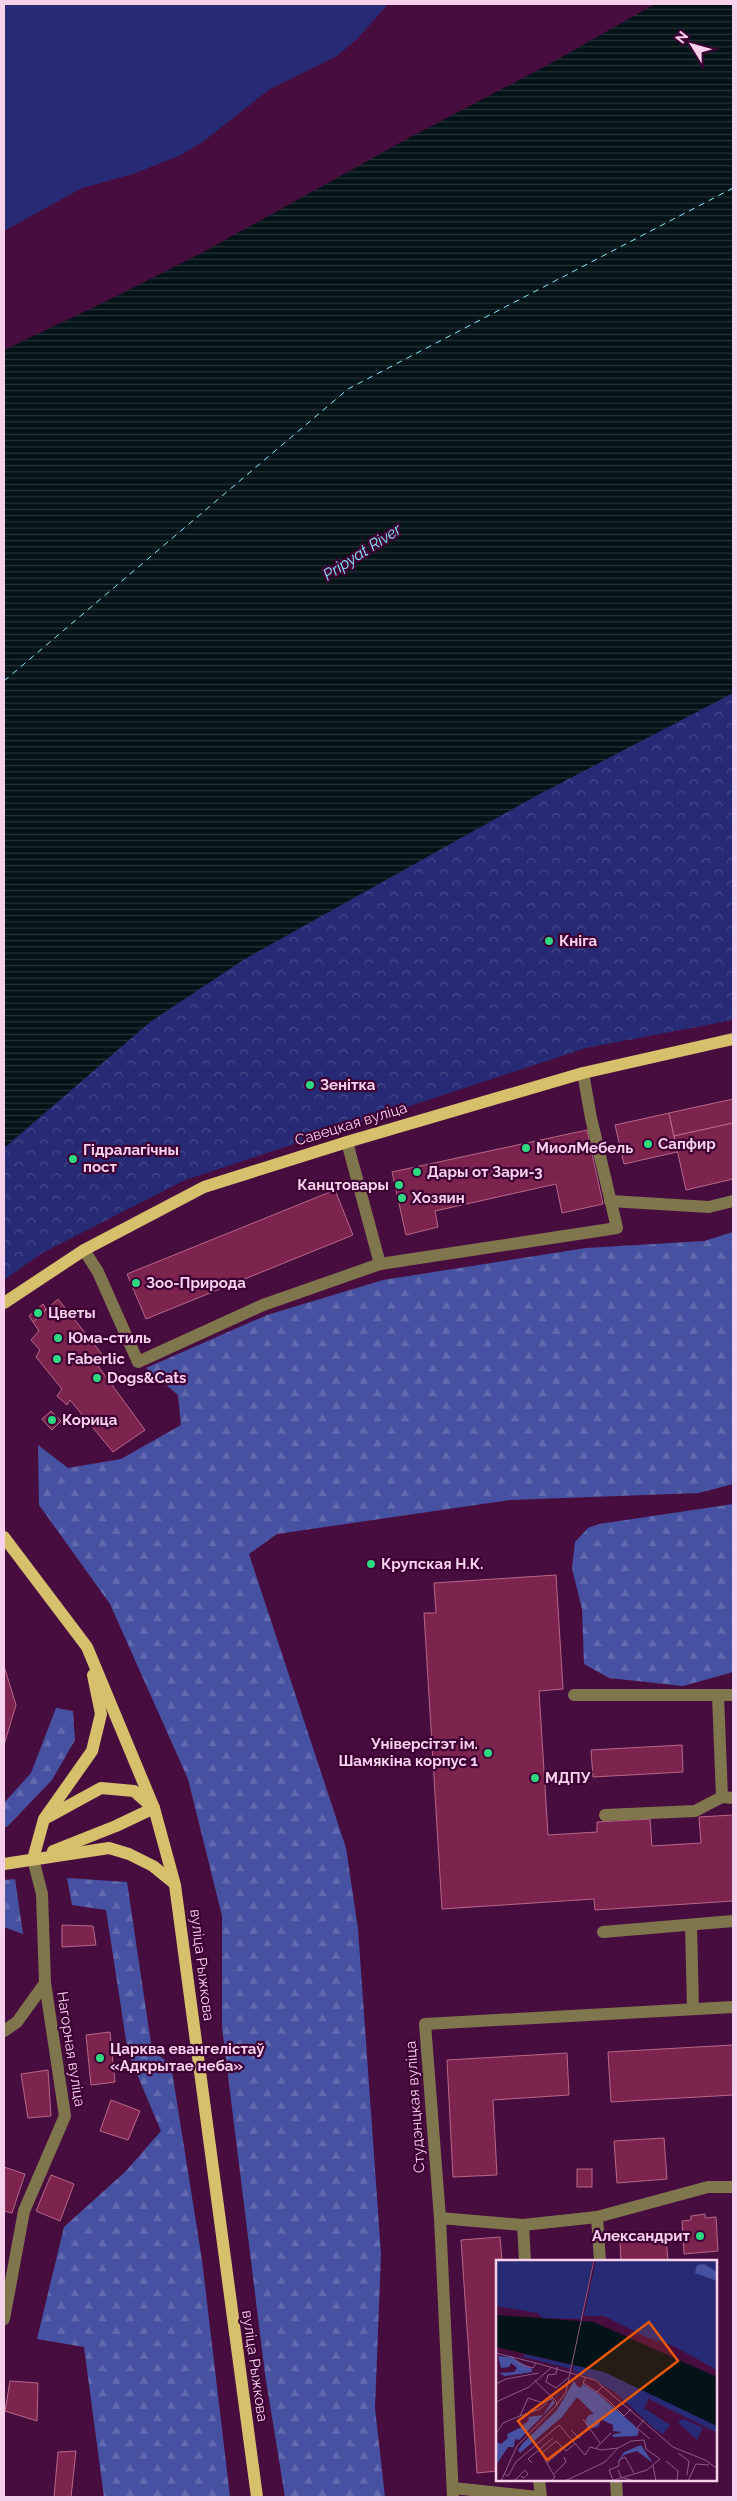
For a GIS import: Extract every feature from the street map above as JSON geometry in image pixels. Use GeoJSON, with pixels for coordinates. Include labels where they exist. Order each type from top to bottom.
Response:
{"type":"FeatureCollection","features":[{"type":"Feature","properties":{"kind":"main road","name":"Савецкая вуліца"},"geometry":{"type":"LineString","coordinates":[[4,1303],[84,1250],[204,1187],[347,1142],[583,1073],[733,1039]]}},
{"type":"Feature","properties":{"kind":"main road","name":"вуліца Рыжкова"},"geometry":{"type":"LineString","coordinates":[[4,1537],[88,1647],[154,1808],[174,1883],[257,2497]]}},
{"type":"Feature","properties":{"kind":"main road"},"geometry":{"type":"LineString","coordinates":[[33,1859],[44,1820],[92,1751],[101,1714],[88,1647]]}},
{"type":"Feature","properties":{"kind":"main road"},"geometry":{"type":"LineString","coordinates":[[33,1859],[116,1826],[154,1808],[134,1791],[101,1788],[44,1820]]}},
{"type":"Feature","properties":{"kind":"main road"},"geometry":{"type":"LineString","coordinates":[[4,1864],[109,1848],[129,1854],[152,1866],[174,1883]]}},
{"type":"Feature","properties":{"kind":"street"},"geometry":{"type":"LineString","coordinates":[[84,1250],[98,1272],[138,1362],[263,1306],[380,1264],[617,1228],[591,1118],[583,1073]]}},
{"type":"Feature","properties":{"kind":"street"},"geometry":{"type":"LineString","coordinates":[[347,1142],[380,1264]]}},
{"type":"Feature","properties":{"kind":"street"},"geometry":{"type":"LineString","coordinates":[[610,1201],[709,1207],[733,1201]]}},
{"type":"Feature","properties":{"kind":"street"},"geometry":{"type":"LineString","coordinates":[[574,1695],[733,1695]]}},
{"type":"Feature","properties":{"kind":"street"},"geometry":{"type":"LineString","coordinates":[[605,1816],[695,1811],[728,1798],[718,1695]]}},
{"type":"Feature","properties":{"kind":"street","name":"Нагорная вуліца"},"geometry":{"type":"LineString","coordinates":[[4,2319],[24,2211],[65,2116],[45,1983],[42,1894],[33,1859]]}},
{"type":"Feature","properties":{"kind":"street"},"geometry":{"type":"LineString","coordinates":[[603,1932],[733,1921]]}},
{"type":"Feature","properties":{"kind":"street"},"geometry":{"type":"LineString","coordinates":[[691,1926],[693,2008]]}},
{"type":"Feature","properties":{"kind":"street","name":"Нагорная вуліца"},"geometry":{"type":"LineString","coordinates":[[4,2031],[17,2022],[45,1983]]}},
{"type":"Feature","properties":{"kind":"street","name":"Студэнцкая вуліца"},"geometry":{"type":"LineString","coordinates":[[453,2493],[440,2218],[424,2024],[733,2007]]}},
{"type":"Feature","properties":{"kind":"street"},"geometry":{"type":"LineString","coordinates":[[440,2218],[523,2225],[597,2217],[708,2187],[733,2187]]}},
{"type":"Feature","properties":{"kind":"street"},"geometry":{"type":"LineString","coordinates":[[597,2217],[600,2260]]}},
{"type":"Feature","properties":{"kind":"street"},"geometry":{"type":"LineString","coordinates":[[523,2225],[525,2260]]}},
{"type":"Feature","properties":{"kind":"street"},"geometry":{"type":"LineString","coordinates":[[453,2493],[539,2497],[539,2481]]}},
{"type":"Feature","properties":{"kind":"street"},"geometry":{"type":"LineString","coordinates":[[616,2481],[617,2497]]}},
{"type":"Feature","properties":{"kind":"green space"},"geometry":{"type":"Polygon","coordinates":[[[4,4],[388,4],[357,39],[337,56],[270,89],[204,141],[181,155],[133,174],[82,188],[4,231],[4,4]]]}},
{"type":"Feature","properties":{"kind":"green space"},"geometry":{"type":"Polygon","coordinates":[[[733,693],[733,1020],[586,1048],[185,1180],[42,1253],[4,1280],[4,1148],[150,1022],[243,960],[534,797],[733,693]]]}},
{"type":"Feature","properties":{"kind":"green space"},"geometry":{"type":"Polygon","coordinates":[[[733,1232],[733,1484],[699,1493],[510,1500],[277,1534],[249,1554],[346,1848],[358,1929],[381,2254],[375,2408],[385,2497],[285,2497],[265,2374],[222,2027],[222,1916],[188,1779],[110,1604],[39,1505],[38,1445],[68,1468],[121,1459],[181,1425],[178,1395],[146,1368],[267,1315],[383,1280],[586,1248],[704,1241],[733,1232]]]}},
{"type":"Feature","properties":{"kind":"green space"},"geometry":{"type":"Polygon","coordinates":[[[733,1504],[733,1672],[683,1686],[609,1678],[584,1664],[582,1609],[572,1568],[575,1542],[588,1528],[599,1524],[733,1504]]]}},
{"type":"Feature","properties":{"kind":"green space"},"geometry":{"type":"Polygon","coordinates":[[[56,1708],[73,1711],[75,1740],[52,1780],[4,1828],[4,1803],[31,1773],[56,1708]]]}},
{"type":"Feature","properties":{"kind":"green space"},"geometry":{"type":"Polygon","coordinates":[[[67,1878],[127,1882],[152,2050],[171,2065],[202,2260],[230,2497],[104,2497],[84,2347],[37,2339],[64,2227],[126,2171],[161,2131],[128,2053],[106,1910],[72,1905],[67,1878]]]}},
{"type":"Feature","properties":{"kind":"green space"},"geometry":{"type":"Polygon","coordinates":[[[15,1879],[23,1934],[4,1927],[4,1880],[15,1879]]]}},
{"type":"Feature","properties":{"kind":"water","name":"Pripyat River"},"geometry":{"type":"Polygon","coordinates":[[[655,4],[733,4],[733,693],[534,797],[243,960],[150,1022],[4,1148],[4,350],[113,298],[207,250],[405,140],[544,67],[655,4]]]}},
{"type":"Feature","properties":{"kind":"building"},"geometry":{"type":"Polygon","coordinates":[[[733,1099],[733,1123],[674,1136],[669,1113],[733,1099]]]}},
{"type":"Feature","properties":{"kind":"building","name":"Сапфир"},"geometry":{"type":"Polygon","coordinates":[[[669,1113],[677,1152],[624,1164],[615,1125],[669,1113]]]}},
{"type":"Feature","properties":{"kind":"building"},"geometry":{"type":"Polygon","coordinates":[[[733,1123],[733,1179],[686,1190],[674,1136],[733,1123]]]}},
{"type":"Feature","properties":{"kind":"building"},"geometry":{"type":"Polygon","coordinates":[[[587,1130],[603,1204],[562,1213],[556,1184],[435,1211],[438,1227],[406,1235],[392,1172],[587,1130]]]}},
{"type":"Feature","properties":{"kind":"building"},"geometry":{"type":"Polygon","coordinates":[[[335,1190],[353,1235],[146,1319],[127,1274],[335,1190]]]}},
{"type":"Feature","properties":{"kind":"building"},"geometry":{"type":"Polygon","coordinates":[[[58,1299],[105,1358],[98,1366],[145,1430],[113,1452],[70,1400],[67,1405],[57,1396],[62,1389],[36,1357],[40,1350],[31,1340],[39,1331],[33,1322],[58,1299]]]}},
{"type":"Feature","properties":{"kind":"building","name":"Цветы"},"geometry":{"type":"Polygon","coordinates":[[[43,1304],[46,1309],[33,1322],[29,1316],[43,1304]]]}},
{"type":"Feature","properties":{"kind":"building","name":"Корица"},"geometry":{"type":"Polygon","coordinates":[[[51,1411],[61,1421],[52,1430],[42,1419],[51,1411]]]}},
{"type":"Feature","properties":{"kind":"building","name":"Універсітэт ім. Шамякіна корпус 1"},"geometry":{"type":"Polygon","coordinates":[[[556,1575],[563,1689],[539,1691],[548,1835],[597,1832],[597,1822],[650,1819],[652,1846],[701,1843],[699,1817],[733,1815],[733,1901],[595,1910],[594,1899],[442,1909],[424,1613],[436,1613],[434,1583],[556,1575]]]}},
{"type":"Feature","properties":{"kind":"building"},"geometry":{"type":"Polygon","coordinates":[[[4,1666],[16,1705],[4,1745],[4,1666]]]}},
{"type":"Feature","properties":{"kind":"building"},"geometry":{"type":"Polygon","coordinates":[[[682,1745],[683,1772],[593,1777],[591,1750],[682,1745]]]}},
{"type":"Feature","properties":{"kind":"building"},"geometry":{"type":"Polygon","coordinates":[[[62,1925],[93,1926],[96,1945],[62,1947],[62,1925]]]}},
{"type":"Feature","properties":{"kind":"building","name":"Царква евангелістаў «Адкрытае неба»"},"geometry":{"type":"Polygon","coordinates":[[[110,2032],[115,2082],[91,2085],[86,2035],[110,2032]]]}},
{"type":"Feature","properties":{"kind":"building"},"geometry":{"type":"Polygon","coordinates":[[[733,2045],[733,2095],[611,2102],[608,2052],[733,2045]]]}},
{"type":"Feature","properties":{"kind":"building"},"geometry":{"type":"Polygon","coordinates":[[[567,2053],[569,2095],[493,2100],[497,2175],[453,2177],[447,2060],[567,2053]]]}},
{"type":"Feature","properties":{"kind":"building"},"geometry":{"type":"Polygon","coordinates":[[[48,2070],[51,2116],[28,2118],[21,2074],[48,2070]]]}},
{"type":"Feature","properties":{"kind":"building"},"geometry":{"type":"Polygon","coordinates":[[[111,2100],[140,2111],[128,2140],[100,2131],[111,2100]]]}},
{"type":"Feature","properties":{"kind":"building"},"geometry":{"type":"Polygon","coordinates":[[[664,2138],[667,2179],[617,2183],[614,2141],[664,2138]]]}},
{"type":"Feature","properties":{"kind":"building"},"geometry":{"type":"Polygon","coordinates":[[[4,2167],[25,2174],[12,2213],[4,2211],[4,2167]]]}},
{"type":"Feature","properties":{"kind":"building"},"geometry":{"type":"Polygon","coordinates":[[[577,2169],[592,2169],[592,2187],[577,2187],[577,2169]]]}},
{"type":"Feature","properties":{"kind":"building"},"geometry":{"type":"Polygon","coordinates":[[[51,2175],[74,2184],[60,2221],[36,2211],[51,2175]]]}},
{"type":"Feature","properties":{"kind":"building","name":"Александрит"},"geometry":{"type":"Polygon","coordinates":[[[705,2214],[705,2218],[716,2217],[718,2251],[684,2254],[682,2221],[691,2220],[691,2216],[705,2214]]]}},
{"type":"Feature","properties":{"kind":"building"},"geometry":{"type":"Polygon","coordinates":[[[500,2237],[502,2260],[496,2260],[496,2471],[477,2473],[461,2240],[500,2237]]]}},
{"type":"Feature","properties":{"kind":"building"},"geometry":{"type":"Polygon","coordinates":[[[666,2238],[668,2260],[621,2260],[620,2242],[666,2238]]]}},
{"type":"Feature","properties":{"kind":"building"},"geometry":{"type":"Polygon","coordinates":[[[10,2381],[38,2383],[37,2421],[5,2411],[10,2381]]]}},
{"type":"Feature","properties":{"kind":"building"},"geometry":{"type":"Polygon","coordinates":[[[76,2451],[71,2497],[54,2497],[58,2452],[76,2451]]]}},
{"type":"Feature","properties":{"kind":"ferry route"},"geometry":{"type":"LineString","coordinates":[[4,681],[348,389],[733,188]]}},
{"type":"Feature","properties":{"kind":"place","name":"Кніга"},"geometry":{"type":"Point","coordinates":[549,941]}},
{"type":"Feature","properties":{"kind":"place","name":"Зенітка"},"geometry":{"type":"Point","coordinates":[310,1085]}},
{"type":"Feature","properties":{"kind":"place","name":"Сапфир"},"geometry":{"type":"Point","coordinates":[648,1144]}},
{"type":"Feature","properties":{"kind":"place","name":"МиолМебель"},"geometry":{"type":"Point","coordinates":[526,1148]}},
{"type":"Feature","properties":{"kind":"place","name":"Гідралагічны пост"},"geometry":{"type":"Point","coordinates":[73,1159]}},
{"type":"Feature","properties":{"kind":"place","name":"Дары от Зари-3"},"geometry":{"type":"Point","coordinates":[417,1172]}},
{"type":"Feature","properties":{"kind":"place","name":"Канцтовары"},"geometry":{"type":"Point","coordinates":[399,1185]}},
{"type":"Feature","properties":{"kind":"place","name":"Хозяин"},"geometry":{"type":"Point","coordinates":[402,1198]}},
{"type":"Feature","properties":{"kind":"place","name":"Зоо-Природа"},"geometry":{"type":"Point","coordinates":[136,1283]}},
{"type":"Feature","properties":{"kind":"place","name":"Цветы"},"geometry":{"type":"Point","coordinates":[38,1313]}},
{"type":"Feature","properties":{"kind":"place","name":"Юма-стиль"},"geometry":{"type":"Point","coordinates":[58,1338]}},
{"type":"Feature","properties":{"kind":"place","name":"Faberlic"},"geometry":{"type":"Point","coordinates":[57,1359]}},
{"type":"Feature","properties":{"kind":"place","name":"Dogs&Cats"},"geometry":{"type":"Point","coordinates":[97,1378]}},
{"type":"Feature","properties":{"kind":"place","name":"Корица"},"geometry":{"type":"Point","coordinates":[52,1420]}},
{"type":"Feature","properties":{"kind":"place","name":"Крупская Н.К."},"geometry":{"type":"Point","coordinates":[371,1564]}},
{"type":"Feature","properties":{"kind":"place","name":"Універсітэт ім. Шамякіна корпус 1"},"geometry":{"type":"Point","coordinates":[488,1753]}},
{"type":"Feature","properties":{"kind":"place","name":"МДПУ"},"geometry":{"type":"Point","coordinates":[535,1778]}},
{"type":"Feature","properties":{"kind":"place","name":"Царква евангелістаў «Адкрытае неба»"},"geometry":{"type":"Point","coordinates":[100,2058]}},
{"type":"Feature","properties":{"kind":"place","name":"Александрит"},"geometry":{"type":"Point","coordinates":[700,2236]}}]}
